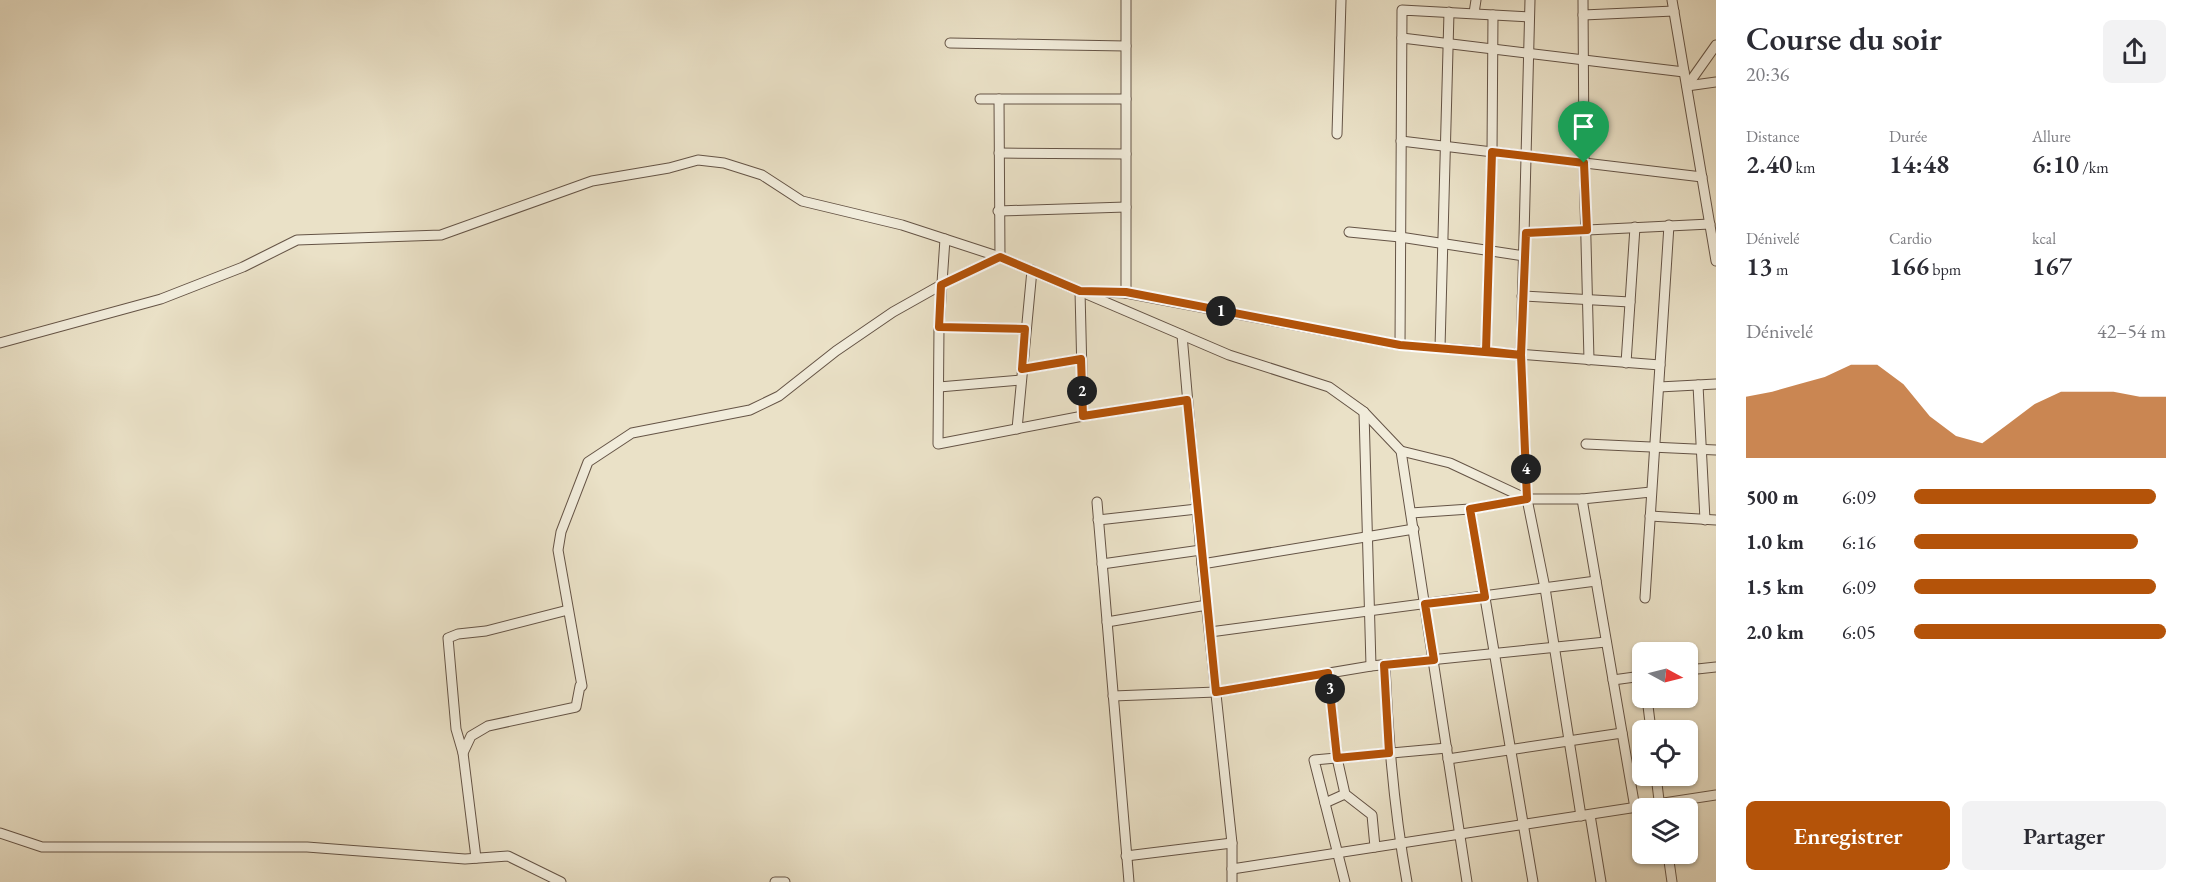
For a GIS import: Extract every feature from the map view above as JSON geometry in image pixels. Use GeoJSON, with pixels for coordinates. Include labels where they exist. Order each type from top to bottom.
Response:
{"type":"FeatureCollection","features":[{"type":"Feature","properties":{"kind":"street"},"geometry":{"type":"LineString","coordinates":[[1126,0],[1126,292]]}},
{"type":"Feature","properties":{"kind":"street"},"geometry":{"type":"LineString","coordinates":[[1337,134],[1341,0]]}},
{"type":"Feature","properties":{"kind":"street"},"geometry":{"type":"LineString","coordinates":[[1425,11],[1427,0]]}},
{"type":"Feature","properties":{"kind":"street"},"geometry":{"type":"LineString","coordinates":[[1474,14],[1476,0]]}},
{"type":"Feature","properties":{"kind":"street"},"geometry":{"type":"LineString","coordinates":[[1530,0],[1526,233],[1521,355],[1527,499],[1545,588],[1569,741],[1601,882]]}},
{"type":"Feature","properties":{"kind":"street"},"geometry":{"type":"LineString","coordinates":[[1583,0],[1589,360]]}},
{"type":"Feature","properties":{"kind":"street"},"geometry":{"type":"LineString","coordinates":[[1672,0],[1716,261]]}},
{"type":"Feature","properties":{"kind":"street"},"geometry":{"type":"LineString","coordinates":[[1400,345],[1401,10],[1529,17]]}},
{"type":"Feature","properties":{"kind":"street"},"geometry":{"type":"LineString","coordinates":[[1583,15],[1674,11]]}},
{"type":"Feature","properties":{"kind":"street"},"geometry":{"type":"LineString","coordinates":[[1440,348],[1449,12]]}},
{"type":"Feature","properties":{"kind":"street"},"geometry":{"type":"LineString","coordinates":[[1486,351],[1492,152],[1493,15]]}},
{"type":"Feature","properties":{"kind":"street"},"geometry":{"type":"LineString","coordinates":[[1402,38],[1684,72]]}},
{"type":"Feature","properties":{"kind":"street"},"geometry":{"type":"LineString","coordinates":[[950,43],[1126,46]]}},
{"type":"Feature","properties":{"kind":"street"},"geometry":{"type":"LineString","coordinates":[[1687,86],[1716,45]]}},
{"type":"Feature","properties":{"kind":"street"},"geometry":{"type":"LineString","coordinates":[[1687,86],[1716,82]]}},
{"type":"Feature","properties":{"kind":"street"},"geometry":{"type":"LineString","coordinates":[[980,99],[1126,99]]}},
{"type":"Feature","properties":{"kind":"street"},"geometry":{"type":"LineString","coordinates":[[999,99],[1000,257]]}},
{"type":"Feature","properties":{"kind":"street"},"geometry":{"type":"LineString","coordinates":[[1401,141],[1702,177]]}},
{"type":"Feature","properties":{"kind":"street"},"geometry":{"type":"LineString","coordinates":[[999,153],[1126,154]]}},
{"type":"Feature","properties":{"kind":"street"},"geometry":{"type":"LineString","coordinates":[[0,343],[162,299],[243,267],[297,240],[441,235],[592,181],[669,168],[698,160],[724,163],[762,175],[802,201],[902,225],[1000,257],[1229,355],[1329,387],[1364,412],[1401,451],[1450,463],[1527,499]]}},
{"type":"Feature","properties":{"kind":"street"},"geometry":{"type":"LineString","coordinates":[[998,211],[1126,207]]}},
{"type":"Feature","properties":{"kind":"street"},"geometry":{"type":"LineString","coordinates":[[1526,233],[1710,224]]}},
{"type":"Feature","properties":{"kind":"street"},"geometry":{"type":"LineString","coordinates":[[1645,598],[1669,225]]}},
{"type":"Feature","properties":{"kind":"street"},"geometry":{"type":"LineString","coordinates":[[1626,363],[1635,227]]}},
{"type":"Feature","properties":{"kind":"street"},"geometry":{"type":"LineString","coordinates":[[1349,232],[1401,237],[1524,256]]}},
{"type":"Feature","properties":{"kind":"street"},"geometry":{"type":"LineString","coordinates":[[945,239],[939,327],[938,444],[1083,416],[1187,400]]}},
{"type":"Feature","properties":{"kind":"street"},"geometry":{"type":"LineString","coordinates":[[463,753],[471,736],[488,726],[576,706],[580,686],[582,686],[558,550],[561,532],[588,462],[632,433],[750,410],[779,396],[836,351],[893,312],[941,285],[1000,257]]}},
{"type":"Feature","properties":{"kind":"street"},"geometry":{"type":"LineString","coordinates":[[1017,429],[1032,270]]}},
{"type":"Feature","properties":{"kind":"street"},"geometry":{"type":"LineString","coordinates":[[1080,291],[1126,292],[1400,345],[1660,365]]}},
{"type":"Feature","properties":{"kind":"street"},"geometry":{"type":"LineString","coordinates":[[1080,291],[1083,416]]}},
{"type":"Feature","properties":{"kind":"street"},"geometry":{"type":"LineString","coordinates":[[1522,296],[1630,302]]}},
{"type":"Feature","properties":{"kind":"street"},"geometry":{"type":"LineString","coordinates":[[939,327],[1025,329]]}},
{"type":"Feature","properties":{"kind":"street"},"geometry":{"type":"LineString","coordinates":[[1182,335],[1202,564],[1232,843],[1232,882]]}},
{"type":"Feature","properties":{"kind":"street"},"geometry":{"type":"LineString","coordinates":[[1022,369],[1081,359]]}},
{"type":"Feature","properties":{"kind":"street"},"geometry":{"type":"LineString","coordinates":[[939,387],[1021,380]]}},
{"type":"Feature","properties":{"kind":"street"},"geometry":{"type":"LineString","coordinates":[[1659,387],[1716,384]]}},
{"type":"Feature","properties":{"kind":"street"},"geometry":{"type":"LineString","coordinates":[[1698,385],[1705,519]]}},
{"type":"Feature","properties":{"kind":"street"},"geometry":{"type":"LineString","coordinates":[[1364,412],[1371,666]]}},
{"type":"Feature","properties":{"kind":"street"},"geometry":{"type":"LineString","coordinates":[[1586,444],[1716,450]]}},
{"type":"Feature","properties":{"kind":"street"},"geometry":{"type":"LineString","coordinates":[[1401,451],[1467,882]]}},
{"type":"Feature","properties":{"kind":"street"},"geometry":{"type":"LineString","coordinates":[[1411,513],[1470,509],[1527,499],[1582,499],[1651,492]]}},
{"type":"Feature","properties":{"kind":"street"},"geometry":{"type":"LineString","coordinates":[[1582,499],[1633,798]]}},
{"type":"Feature","properties":{"kind":"street"},"geometry":{"type":"LineString","coordinates":[[1097,502],[1129,882]]}},
{"type":"Feature","properties":{"kind":"street"},"geometry":{"type":"LineString","coordinates":[[1098,520],[1197,509]]}},
{"type":"Feature","properties":{"kind":"street"},"geometry":{"type":"LineString","coordinates":[[1470,509],[1533,882]]}},
{"type":"Feature","properties":{"kind":"street"},"geometry":{"type":"LineString","coordinates":[[1650,516],[1716,520]]}},
{"type":"Feature","properties":{"kind":"street"},"geometry":{"type":"LineString","coordinates":[[1202,564],[1414,529]]}},
{"type":"Feature","properties":{"kind":"street"},"geometry":{"type":"LineString","coordinates":[[1102,564],[1201,550]]}},
{"type":"Feature","properties":{"kind":"street"},"geometry":{"type":"LineString","coordinates":[[1210,632],[1596,581]]}},
{"type":"Feature","properties":{"kind":"street"},"geometry":{"type":"LineString","coordinates":[[1107,622],[1207,605]]}},
{"type":"Feature","properties":{"kind":"street"},"geometry":{"type":"LineString","coordinates":[[476,858],[463,753],[456,729],[448,638],[458,634],[486,631],[568,610]]}},
{"type":"Feature","properties":{"kind":"street"},"geometry":{"type":"LineString","coordinates":[[1113,696],[1216,692],[1371,666],[1606,642]]}},
{"type":"Feature","properties":{"kind":"street"},"geometry":{"type":"LineString","coordinates":[[1384,665],[1389,753],[1407,882]]}},
{"type":"Feature","properties":{"kind":"street"},"geometry":{"type":"LineString","coordinates":[[1698,669],[1716,667]]}},
{"type":"Feature","properties":{"kind":"street"},"geometry":{"type":"LineString","coordinates":[[1328,673],[1337,758],[1345,794],[1372,815],[1375,847]]}},
{"type":"Feature","properties":{"kind":"street"},"geometry":{"type":"LineString","coordinates":[[1612,680],[1632,677]]}},
{"type":"Feature","properties":{"kind":"street"},"geometry":{"type":"LineString","coordinates":[[1449,759],[1622,733]]}},
{"type":"Feature","properties":{"kind":"street"},"geometry":{"type":"LineString","coordinates":[[1345,882],[1314,760],[1447,748]]}},
{"type":"Feature","properties":{"kind":"street"},"geometry":{"type":"LineString","coordinates":[[1325,803],[1345,794]]}},
{"type":"Feature","properties":{"kind":"street"},"geometry":{"type":"LineString","coordinates":[[1698,799],[1716,795]]}},
{"type":"Feature","properties":{"kind":"street"},"geometry":{"type":"LineString","coordinates":[[1232,869],[1632,808]]}},
{"type":"Feature","properties":{"kind":"street"},"geometry":{"type":"LineString","coordinates":[[0,833],[42,847],[307,847],[476,858],[508,856],[561,882]]}},
{"type":"Feature","properties":{"kind":"street"},"geometry":{"type":"LineString","coordinates":[[1126,856],[1232,843]]}},
{"type":"Feature","properties":{"kind":"street"},"geometry":{"type":"LineString","coordinates":[[1669,864],[1672,882]]}},
{"type":"Feature","properties":{"kind":"street"},"geometry":{"type":"LineString","coordinates":[[775,882],[785,882]]}},
{"type":"Feature","properties":{"kind":"route"},"geometry":{"type":"LineString","coordinates":[[1584,163],[1492,152],[1486,351],[1521,355],[1527,499],[1470,509],[1485,597],[1425,604],[1434,660],[1384,665],[1389,753],[1337,758],[1328,673],[1216,692],[1187,400],[1083,416],[1081,359],[1022,369],[1025,329],[939,327],[941,285],[1000,257],[1080,291],[1126,292],[1400,345],[1521,355],[1526,233],[1587,230],[1584,163]]}}]}
